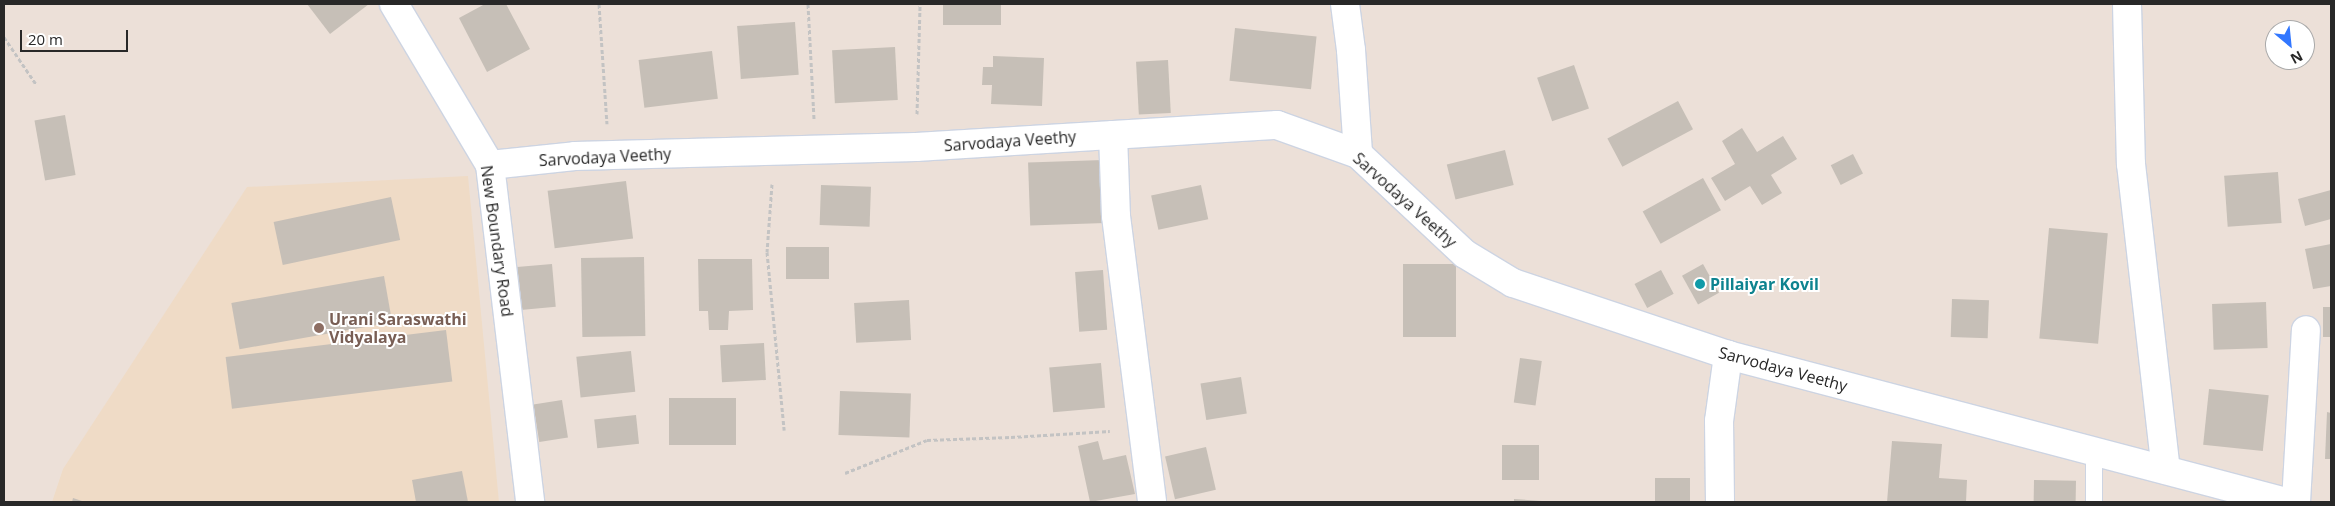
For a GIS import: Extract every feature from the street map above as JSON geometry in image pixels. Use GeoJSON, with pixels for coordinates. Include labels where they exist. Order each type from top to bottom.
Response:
{"type":"FeatureCollection","features":[{"type":"Feature","properties":{"kind":"street","name":"New Boundary Road"},"geometry":{"type":"LineString","coordinates":[[394,4],[490,165],[530,502]]}},
{"type":"Feature","properties":{"kind":"street"},"geometry":{"type":"LineString","coordinates":[[1345,4],[1351,50],[1358,154]]}},
{"type":"Feature","properties":{"kind":"street"},"geometry":{"type":"LineString","coordinates":[[2127,4],[2132,164],[2166,470]]}},
{"type":"Feature","properties":{"kind":"street","name":"Sarvodaya Veethy"},"geometry":{"type":"LineString","coordinates":[[490,165],[575,156],[916,147],[1277,124],[1358,154],[1465,254],[1513,283],[1728,356],[2286,502]]}},
{"type":"Feature","properties":{"kind":"street"},"geometry":{"type":"LineString","coordinates":[[1113,134],[1116,216],[1152,502]]}},
{"type":"Feature","properties":{"kind":"street"},"geometry":{"type":"LineString","coordinates":[[2296,502],[2306,330]]}},
{"type":"Feature","properties":{"kind":"street"},"geometry":{"type":"LineString","coordinates":[[1720,502],[1719,421],[1728,356]]}},
{"type":"Feature","properties":{"kind":"lane"},"geometry":{"type":"LineString","coordinates":[[2094,452],[2094,502]]}},
{"type":"Feature","properties":{"kind":"path"},"geometry":{"type":"LineString","coordinates":[[599,4],[609,155]]}},
{"type":"Feature","properties":{"kind":"path"},"geometry":{"type":"LineString","coordinates":[[808,4],[816,149]]}},
{"type":"Feature","properties":{"kind":"path"},"geometry":{"type":"LineString","coordinates":[[916,147],[920,4]]}},
{"type":"Feature","properties":{"kind":"path"},"geometry":{"type":"LineString","coordinates":[[4,37],[36,84]]}},
{"type":"Feature","properties":{"kind":"path"},"geometry":{"type":"LineString","coordinates":[[775,151],[767,252],[784,430]]}},
{"type":"Feature","properties":{"kind":"path"},"geometry":{"type":"LineString","coordinates":[[845,473],[927,440],[1011,437],[1143,428]]}},
{"type":"Feature","properties":{"kind":"shaded area","name":"Urani Saraswathi Vidyalaya"},"geometry":{"type":"Polygon","coordinates":[[[468,176],[499,502],[52,502],[63,469],[247,187],[468,176]]]}},
{"type":"Feature","properties":{"kind":"building"},"geometry":{"type":"Polygon","coordinates":[[[307,4],[369,4],[330,34],[307,4]]]}},
{"type":"Feature","properties":{"kind":"building"},"geometry":{"type":"Polygon","coordinates":[[[485,4],[506,4],[530,49],[487,72],[459,18],[485,4]]]}},
{"type":"Feature","properties":{"kind":"building"},"geometry":{"type":"Polygon","coordinates":[[[943,4],[1001,4],[1001,25],[943,25],[943,4]]]}},
{"type":"Feature","properties":{"kind":"building"},"geometry":{"type":"Polygon","coordinates":[[[795,22],[799,75],[741,79],[737,26],[795,22]]]}},
{"type":"Feature","properties":{"kind":"building"},"geometry":{"type":"Polygon","coordinates":[[[1235,28],[1317,37],[1311,89],[1229,81],[1235,28]]]}},
{"type":"Feature","properties":{"kind":"building"},"geometry":{"type":"Polygon","coordinates":[[[895,47],[898,100],[835,103],[832,50],[895,47]]]}},
{"type":"Feature","properties":{"kind":"building"},"geometry":{"type":"Polygon","coordinates":[[[712,51],[718,99],[644,108],[639,60],[712,51]]]}},
{"type":"Feature","properties":{"kind":"building"},"geometry":{"type":"Polygon","coordinates":[[[993,56],[1044,58],[1042,106],[991,104],[992,85],[982,85],[983,67],[993,67],[993,56]]]}},
{"type":"Feature","properties":{"kind":"building"},"geometry":{"type":"Polygon","coordinates":[[[1168,60],[1171,113],[1139,115],[1136,62],[1168,60]]]}},
{"type":"Feature","properties":{"kind":"building"},"geometry":{"type":"Polygon","coordinates":[[[1574,65],[1589,108],[1552,121],[1537,78],[1574,65]]]}},
{"type":"Feature","properties":{"kind":"building"},"geometry":{"type":"Polygon","coordinates":[[[1678,101],[1693,129],[1622,167],[1607,139],[1678,101]]]}},
{"type":"Feature","properties":{"kind":"building"},"geometry":{"type":"Polygon","coordinates":[[[65,115],[76,175],[45,180],[34,120],[65,115]]]}},
{"type":"Feature","properties":{"kind":"building"},"geometry":{"type":"Polygon","coordinates":[[[1742,128],[1757,152],[1783,136],[1797,159],[1771,175],[1782,193],[1762,205],[1750,186],[1725,201],[1711,178],[1735,164],[1722,141],[1742,128]]]}},
{"type":"Feature","properties":{"kind":"building"},"geometry":{"type":"Polygon","coordinates":[[[1505,150],[1514,185],[1455,199],[1447,165],[1505,150]]]}},
{"type":"Feature","properties":{"kind":"building"},"geometry":{"type":"Polygon","coordinates":[[[1853,154],[1863,174],[1841,185],[1831,165],[1853,154]]]}},
{"type":"Feature","properties":{"kind":"building"},"geometry":{"type":"Polygon","coordinates":[[[1103,160],[1105,223],[1030,226],[1028,163],[1103,160]]]}},
{"type":"Feature","properties":{"kind":"building"},"geometry":{"type":"Polygon","coordinates":[[[2278,172],[2282,223],[2228,227],[2224,176],[2278,172]]]}},
{"type":"Feature","properties":{"kind":"building"},"geometry":{"type":"Polygon","coordinates":[[[1703,178],[1721,210],[1661,244],[1643,211],[1703,178]]]}},
{"type":"Feature","properties":{"kind":"building"},"geometry":{"type":"Polygon","coordinates":[[[626,181],[633,239],[555,248],[548,191],[626,181]]]}},
{"type":"Feature","properties":{"kind":"building"},"geometry":{"type":"Polygon","coordinates":[[[821,185],[871,187],[870,227],[820,225],[821,185]]]}},
{"type":"Feature","properties":{"kind":"building"},"geometry":{"type":"Polygon","coordinates":[[[1201,185],[1208,219],[1158,230],[1151,196],[1201,185]]]}},
{"type":"Feature","properties":{"kind":"building"},"geometry":{"type":"Polygon","coordinates":[[[2331,190],[2331,219],[2305,226],[2298,199],[2331,190]]]}},
{"type":"Feature","properties":{"kind":"building"},"geometry":{"type":"Polygon","coordinates":[[[391,197],[400,240],[283,265],[274,222],[391,197]]]}},
{"type":"Feature","properties":{"kind":"building"},"geometry":{"type":"Polygon","coordinates":[[[2049,228],[2108,233],[2098,344],[2039,339],[2049,228]]]}},
{"type":"Feature","properties":{"kind":"building"},"geometry":{"type":"Polygon","coordinates":[[[2331,244],[2331,286],[2313,289],[2305,249],[2331,244]]]}},
{"type":"Feature","properties":{"kind":"building"},"geometry":{"type":"Polygon","coordinates":[[[786,247],[829,247],[829,279],[786,279],[786,247]]]}},
{"type":"Feature","properties":{"kind":"building"},"geometry":{"type":"Polygon","coordinates":[[[644,257],[645,336],[582,337],[581,258],[644,257]]]}},
{"type":"Feature","properties":{"kind":"building"},"geometry":{"type":"Polygon","coordinates":[[[698,259],[752,259],[753,310],[729,311],[728,330],[709,330],[708,311],[699,311],[698,259]]]}},
{"type":"Feature","properties":{"kind":"building"},"geometry":{"type":"Polygon","coordinates":[[[552,264],[556,307],[518,310],[514,267],[552,264]]]}},
{"type":"Feature","properties":{"kind":"building"},"geometry":{"type":"Polygon","coordinates":[[[1403,264],[1456,264],[1456,337],[1403,337],[1403,264]]]}},
{"type":"Feature","properties":{"kind":"building","name":"Pillaiyar Kovil"},"geometry":{"type":"Polygon","coordinates":[[[1703,264],[1719,293],[1698,304],[1682,276],[1703,264]]]}},
{"type":"Feature","properties":{"kind":"building"},"geometry":{"type":"Polygon","coordinates":[[[1103,270],[1107,330],[1079,332],[1075,272],[1103,270]]]}},
{"type":"Feature","properties":{"kind":"building"},"geometry":{"type":"Polygon","coordinates":[[[1661,270],[1674,294],[1647,308],[1635,284],[1661,270]]]}},
{"type":"Feature","properties":{"kind":"building"},"geometry":{"type":"Polygon","coordinates":[[[384,276],[392,322],[240,349],[231,303],[384,276]]]}},
{"type":"Feature","properties":{"kind":"building"},"geometry":{"type":"Polygon","coordinates":[[[1952,299],[1989,300],[1988,338],[1951,337],[1952,299]]]}},
{"type":"Feature","properties":{"kind":"building"},"geometry":{"type":"Polygon","coordinates":[[[909,300],[911,340],[856,343],[854,303],[909,300]]]}},
{"type":"Feature","properties":{"kind":"building"},"geometry":{"type":"Polygon","coordinates":[[[2266,302],[2268,348],[2214,350],[2212,304],[2266,302]]]}},
{"type":"Feature","properties":{"kind":"building"},"geometry":{"type":"Polygon","coordinates":[[[2323,307],[2331,307],[2331,337],[2323,337],[2323,307]]]}},
{"type":"Feature","properties":{"kind":"building"},"geometry":{"type":"Polygon","coordinates":[[[446,330],[452,382],[232,409],[226,357],[446,330]]]}},
{"type":"Feature","properties":{"kind":"building"},"geometry":{"type":"Polygon","coordinates":[[[764,343],[766,380],[722,382],[720,345],[764,343]]]}},
{"type":"Feature","properties":{"kind":"building"},"geometry":{"type":"Polygon","coordinates":[[[631,351],[635,392],[581,398],[576,357],[631,351]]]}},
{"type":"Feature","properties":{"kind":"building"},"geometry":{"type":"Polygon","coordinates":[[[1520,358],[1542,361],[1536,406],[1514,403],[1520,358]]]}},
{"type":"Feature","properties":{"kind":"building"},"geometry":{"type":"Polygon","coordinates":[[[1101,363],[1105,408],[1053,412],[1049,368],[1101,363]]]}},
{"type":"Feature","properties":{"kind":"building"},"geometry":{"type":"Polygon","coordinates":[[[1241,377],[1247,414],[1206,420],[1201,383],[1241,377]]]}},
{"type":"Feature","properties":{"kind":"building"},"geometry":{"type":"Polygon","coordinates":[[[2209,389],[2269,395],[2263,451],[2203,445],[2209,389]]]}},
{"type":"Feature","properties":{"kind":"building"},"geometry":{"type":"Polygon","coordinates":[[[840,391],[911,393],[909,437],[838,435],[840,391]]]}},
{"type":"Feature","properties":{"kind":"building"},"geometry":{"type":"Polygon","coordinates":[[[669,398],[736,398],[736,445],[669,445],[669,398]]]}},
{"type":"Feature","properties":{"kind":"building"},"geometry":{"type":"Polygon","coordinates":[[[562,400],[568,438],[539,442],[533,405],[562,400]]]}},
{"type":"Feature","properties":{"kind":"building"},"geometry":{"type":"Polygon","coordinates":[[[2327,412],[2331,413],[2331,459],[2325,459],[2327,412]]]}},
{"type":"Feature","properties":{"kind":"building"},"geometry":{"type":"Polygon","coordinates":[[[636,415],[639,444],[597,448],[594,419],[636,415]]]}},
{"type":"Feature","properties":{"kind":"building"},"geometry":{"type":"Polygon","coordinates":[[[1098,441],[1103,460],[1126,455],[1135,494],[1090,502],[1078,446],[1098,441]]]}},
{"type":"Feature","properties":{"kind":"building"},"geometry":{"type":"Polygon","coordinates":[[[1892,441],[1942,444],[1939,478],[1967,480],[1966,502],[1887,502],[1892,441]]]}},
{"type":"Feature","properties":{"kind":"building"},"geometry":{"type":"Polygon","coordinates":[[[1502,445],[1539,445],[1539,480],[1502,480],[1502,445]]]}},
{"type":"Feature","properties":{"kind":"building"},"geometry":{"type":"Polygon","coordinates":[[[1206,447],[1216,490],[1175,499],[1165,456],[1206,447]]]}},
{"type":"Feature","properties":{"kind":"building"},"geometry":{"type":"Polygon","coordinates":[[[462,471],[468,502],[416,502],[412,480],[462,471]]]}},
{"type":"Feature","properties":{"kind":"building"},"geometry":{"type":"Polygon","coordinates":[[[1655,478],[1690,478],[1690,502],[1655,502],[1655,478]]]}},
{"type":"Feature","properties":{"kind":"building"},"geometry":{"type":"Polygon","coordinates":[[[2034,480],[2076,481],[2076,502],[2034,502],[2034,480]]]}},
{"type":"Feature","properties":{"kind":"building"},"geometry":{"type":"Polygon","coordinates":[[[73,498],[85,502],[72,502],[73,498]]]}},
{"type":"Feature","properties":{"kind":"building"},"geometry":{"type":"Polygon","coordinates":[[[1514,499],[1542,501],[1542,502],[1514,502],[1514,499]]]}},
{"type":"Feature","properties":{"kind":"place","name":"Pillaiyar Kovil"},"geometry":{"type":"Point","coordinates":[1700,284]}},
{"type":"Feature","properties":{"kind":"place","name":"Urani Saraswathi Vidyalaya"},"geometry":{"type":"Point","coordinates":[319,328]}}]}
